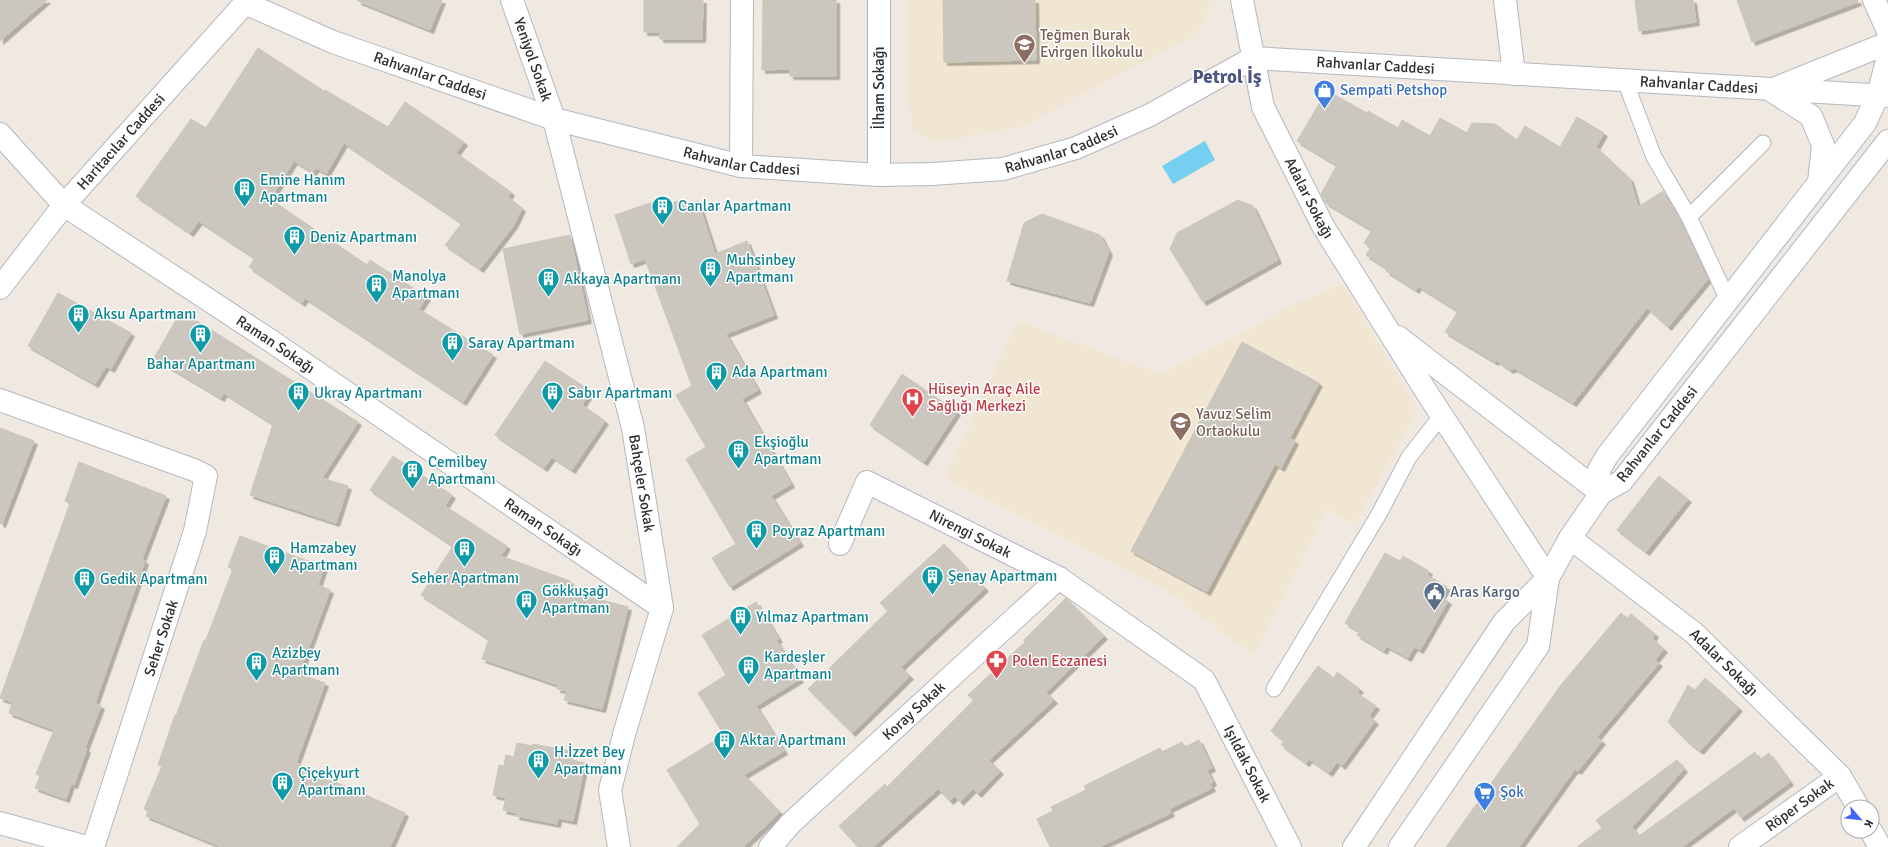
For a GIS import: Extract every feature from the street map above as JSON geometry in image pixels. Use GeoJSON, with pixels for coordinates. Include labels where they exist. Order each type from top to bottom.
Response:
{"type":"FeatureCollection","features":[{"type":"Feature","properties":{"kind":"street","name":"Yeniyol Sokak"},"geometry":{"type":"LineString","coordinates":[[512,0],[554,120]]}},
{"type":"Feature","properties":{"kind":"street"},"geometry":{"type":"LineString","coordinates":[[741,166],[742,0]]}},
{"type":"Feature","properties":{"kind":"street","name":"İlham Sokağı"},"geometry":{"type":"LineString","coordinates":[[879,0],[879,175]]}},
{"type":"Feature","properties":{"kind":"street","name":"Adalar Sokağı"},"geometry":{"type":"LineString","coordinates":[[1242,0],[1263,107],[1323,226],[1387,329],[1548,578]]}},
{"type":"Feature","properties":{"kind":"street"},"geometry":{"type":"LineString","coordinates":[[1505,0],[1514,74]]}},
{"type":"Feature","properties":{"kind":"street"},"geometry":{"type":"LineString","coordinates":[[1874,0],[1888,31]]}},
{"type":"Feature","properties":{"kind":"street","name":"Rahvanlar Caddesi"},"geometry":{"type":"LineString","coordinates":[[245,1],[334,42],[554,120],[741,166],[879,175],[932,174],[1003,169],[1076,148],[1150,115],[1253,58],[1771,90],[1811,116],[1823,145],[1819,182]]}},
{"type":"Feature","properties":{"kind":"street","name":"Haritacılar Caddesi"},"geometry":{"type":"LineString","coordinates":[[0,288],[64,205],[245,1]]}},
{"type":"Feature","properties":{"kind":"street"},"geometry":{"type":"LineString","coordinates":[[1771,90],[1888,43]]}},
{"type":"Feature","properties":{"kind":"street","name":"Rahvanlar Caddesi"},"geometry":{"type":"LineString","coordinates":[[1888,57],[1883,96],[1865,123],[1607,456],[1599,470],[1601,493],[1622,481],[1888,141]]}},
{"type":"Feature","properties":{"kind":"street"},"geometry":{"type":"LineString","coordinates":[[1771,90],[1883,96]]}},
{"type":"Feature","properties":{"kind":"street","name":"Bahçeler Sokak"},"geometry":{"type":"LineString","coordinates":[[554,120],[633,428],[662,608],[625,731],[610,790],[620,847]]}},
{"type":"Feature","properties":{"kind":"street","name":"Raman Sokağı"},"geometry":{"type":"LineString","coordinates":[[0,134],[64,205],[268,339],[662,608]]}},
{"type":"Feature","properties":{"kind":"street","name":"Adalar Sokağı"},"geometry":{"type":"LineString","coordinates":[[1387,329],[1601,493]]}},
{"type":"Feature","properties":{"kind":"street","name":"Seher Sokak"},"geometry":{"type":"LineString","coordinates":[[0,400],[194,470],[206,476],[195,531],[93,847]]}},
{"type":"Feature","properties":{"kind":"street","name":"Nirengi Sokak"},"geometry":{"type":"LineString","coordinates":[[840,544],[868,482],[1059,578],[1204,680]]}},
{"type":"Feature","properties":{"kind":"street"},"geometry":{"type":"LineString","coordinates":[[1354,847],[1504,622],[1548,578],[1570,538],[1601,493]]}},
{"type":"Feature","properties":{"kind":"street","name":"Adalar Sokağı"},"geometry":{"type":"LineString","coordinates":[[1570,538],[1694,633],[1840,776],[1853,799]]}},
{"type":"Feature","properties":{"kind":"street","name":"Koray Sokak"},"geometry":{"type":"LineString","coordinates":[[770,847],[791,823],[1059,578]]}},
{"type":"Feature","properties":{"kind":"street"},"geometry":{"type":"LineString","coordinates":[[1400,847],[1538,646],[1548,578]]}},
{"type":"Feature","properties":{"kind":"street","name":"Işıldak Sokak"},"geometry":{"type":"LineString","coordinates":[[1204,680],[1290,847]]}},
{"type":"Feature","properties":{"kind":"street","name":"Röper Sokak"},"geometry":{"type":"LineString","coordinates":[[1740,847],[1840,776]]}},
{"type":"Feature","properties":{"kind":"street"},"geometry":{"type":"LineString","coordinates":[[0,823],[87,847]]}},
{"type":"Feature","properties":{"kind":"lane"},"geometry":{"type":"LineString","coordinates":[[1625,81],[1654,157],[1689,217],[1728,300]]}},
{"type":"Feature","properties":{"kind":"lane"},"geometry":{"type":"LineString","coordinates":[[1689,217],[1763,143]]}},
{"type":"Feature","properties":{"kind":"lane"},"geometry":{"type":"LineString","coordinates":[[1274,690],[1379,514],[1410,457],[1442,415]]}},
{"type":"Feature","properties":{"kind":"shaded area","name":"Teğmen Burak Evirgen İlkokulu"},"geometry":{"type":"Polygon","coordinates":[[[908,0],[1209,0],[1210,10],[1194,36],[1022,126],[935,143],[913,131],[908,93],[908,0]]]}},
{"type":"Feature","properties":{"kind":"shaded area","name":"Yavuz Selim Ortaokulu"},"geometry":{"type":"Polygon","coordinates":[[[1343,283],[1417,409],[1355,525],[1328,508],[1253,655],[1170,593],[945,477],[1018,321],[1161,374],[1240,335],[1288,307],[1343,283]]]}},
{"type":"Feature","properties":{"kind":"water"},"geometry":{"type":"Polygon","coordinates":[[[1205,141],[1215,160],[1173,184],[1162,166],[1205,141]]]}},
{"type":"Feature","properties":{"kind":"building"},"geometry":{"type":"Polygon","coordinates":[[[0,0],[47,0],[0,41],[0,0]]]}},
{"type":"Feature","properties":{"kind":"building"},"geometry":{"type":"Polygon","coordinates":[[[358,0],[442,0],[430,30],[358,0]]]}},
{"type":"Feature","properties":{"kind":"building"},"geometry":{"type":"Polygon","coordinates":[[[644,0],[703,0],[702,39],[660,39],[660,32],[644,32],[644,0]]]}},
{"type":"Feature","properties":{"kind":"building"},"geometry":{"type":"Polygon","coordinates":[[[763,0],[836,0],[836,76],[790,76],[790,69],[762,70],[763,0]]]}},
{"type":"Feature","properties":{"kind":"building"},"geometry":{"type":"Polygon","coordinates":[[[943,0],[1035,0],[1036,60],[944,62],[943,0]]]}},
{"type":"Feature","properties":{"kind":"building"},"geometry":{"type":"Polygon","coordinates":[[[1635,0],[1693,0],[1696,22],[1639,31],[1635,0]]]}},
{"type":"Feature","properties":{"kind":"building"},"geometry":{"type":"Polygon","coordinates":[[[1737,0],[1857,0],[1858,2],[1752,42],[1737,0]]]}},
{"type":"Feature","properties":{"kind":"building"},"geometry":{"type":"Polygon","coordinates":[[[258,48],[324,91],[325,90],[388,127],[405,102],[464,142],[456,153],[511,192],[508,197],[522,208],[514,225],[480,269],[445,245],[462,223],[344,143],[326,174],[316,168],[313,172],[294,161],[270,199],[367,265],[370,260],[427,297],[419,309],[493,355],[463,402],[305,298],[302,303],[249,267],[255,258],[199,221],[190,233],[136,196],[191,119],[206,128],[258,48]]]}},
{"type":"Feature","properties":{"kind":"building"},"geometry":{"type":"Polygon","coordinates":[[[1335,95],[1398,128],[1402,120],[1430,136],[1440,118],[1467,133],[1472,123],[1495,124],[1517,140],[1525,126],[1560,147],[1577,117],[1604,133],[1596,147],[1630,179],[1638,207],[1663,191],[1681,221],[1708,279],[1668,327],[1647,308],[1573,403],[1514,368],[1510,370],[1496,360],[1495,362],[1445,332],[1458,311],[1418,286],[1416,290],[1386,271],[1388,269],[1366,255],[1371,247],[1364,243],[1372,230],[1326,203],[1321,194],[1337,165],[1297,141],[1323,97],[1331,101],[1335,95]]]}},
{"type":"Feature","properties":{"kind":"building"},"geometry":{"type":"Polygon","coordinates":[[[659,200],[661,206],[679,201],[681,207],[698,201],[715,254],[747,241],[774,315],[726,334],[758,390],[742,399],[791,484],[771,496],[800,543],[730,587],[712,558],[736,544],[686,459],[706,447],[676,395],[692,386],[645,259],[631,264],[615,215],[659,200]]]}},
{"type":"Feature","properties":{"kind":"building"},"geometry":{"type":"Polygon","coordinates":[[[1238,200],[1253,206],[1278,260],[1203,302],[1170,249],[1177,233],[1238,200]]]}},
{"type":"Feature","properties":{"kind":"building"},"geometry":{"type":"Polygon","coordinates":[[[1042,214],[1100,235],[1109,252],[1090,303],[1007,281],[1024,223],[1042,214]]]}},
{"type":"Feature","properties":{"kind":"building","name":"Akkaya Apartmanı"},"geometry":{"type":"Polygon","coordinates":[[[570,235],[588,320],[520,334],[503,249],[570,235]]]}},
{"type":"Feature","properties":{"kind":"building","name":"Aksu Apartmanı"},"geometry":{"type":"Polygon","coordinates":[[[58,293],[131,333],[111,369],[106,366],[95,384],[28,346],[58,293]]]}},
{"type":"Feature","properties":{"kind":"building"},"geometry":{"type":"Polygon","coordinates":[[[181,311],[358,422],[322,478],[348,486],[336,523],[250,495],[273,424],[224,393],[221,398],[154,358],[181,311]]]}},
{"type":"Feature","properties":{"kind":"building"},"geometry":{"type":"Polygon","coordinates":[[[1242,342],[1319,383],[1290,438],[1295,441],[1281,468],[1275,464],[1207,592],[1131,551],[1242,342]]]}},
{"type":"Feature","properties":{"kind":"building","name":"Sabır Apartmanı"},"geometry":{"type":"Polygon","coordinates":[[[545,361],[591,391],[582,405],[605,421],[572,470],[552,457],[544,468],[495,435],[545,361]]]}},
{"type":"Feature","properties":{"kind":"building","name":"Hüseyin Araç Aile Sağlığı Merkezi"},"geometry":{"type":"Polygon","coordinates":[[[902,374],[957,412],[924,462],[870,425],[902,374]]]}},
{"type":"Feature","properties":{"kind":"building"},"geometry":{"type":"Polygon","coordinates":[[[0,428],[34,441],[2,524],[0,523],[0,428]]]}},
{"type":"Feature","properties":{"kind":"building"},"geometry":{"type":"Polygon","coordinates":[[[393,456],[452,495],[445,506],[507,546],[501,556],[570,581],[567,591],[628,607],[602,709],[564,700],[567,691],[557,689],[558,685],[482,659],[489,639],[421,595],[453,546],[370,490],[393,456]]]}},
{"type":"Feature","properties":{"kind":"building"},"geometry":{"type":"Polygon","coordinates":[[[79,462],[166,496],[142,559],[145,561],[95,703],[101,706],[85,748],[87,749],[74,785],[71,784],[66,799],[35,788],[40,776],[36,774],[54,730],[9,713],[12,702],[0,698],[70,503],[65,501],[79,462]]]}},
{"type":"Feature","properties":{"kind":"building"},"geometry":{"type":"Polygon","coordinates":[[[1659,476],[1688,499],[1646,552],[1617,530],[1659,476]]]}},
{"type":"Feature","properties":{"kind":"building"},"geometry":{"type":"Polygon","coordinates":[[[240,536],[324,567],[318,585],[330,590],[299,674],[325,683],[296,763],[300,764],[298,769],[351,788],[405,813],[390,847],[222,847],[146,816],[148,811],[144,809],[162,766],[158,765],[175,715],[176,716],[204,640],[206,640],[233,569],[228,567],[240,536]]]}},
{"type":"Feature","properties":{"kind":"building"},"geometry":{"type":"Polygon","coordinates":[[[944,544],[985,588],[901,667],[910,676],[852,733],[808,689],[888,611],[880,603],[944,544]]]}},
{"type":"Feature","properties":{"kind":"building"},"geometry":{"type":"Polygon","coordinates":[[[1385,553],[1400,561],[1403,556],[1429,571],[1427,575],[1447,587],[1441,597],[1448,601],[1420,650],[1414,647],[1408,658],[1386,646],[1384,651],[1357,635],[1359,631],[1345,623],[1385,553]]]}},
{"type":"Feature","properties":{"kind":"building"},"geometry":{"type":"Polygon","coordinates":[[[1066,598],[1104,636],[1046,692],[1054,700],[989,760],[1000,771],[978,794],[973,789],[960,802],[955,796],[950,801],[938,789],[873,847],[858,847],[839,826],[885,784],[887,787],[974,700],[968,695],[1025,642],[1024,640],[1066,598]]]}},
{"type":"Feature","properties":{"kind":"building"},"geometry":{"type":"Polygon","coordinates":[[[756,602],[779,639],[776,640],[800,679],[756,706],[784,751],[744,775],[780,812],[743,847],[677,847],[700,824],[667,770],[724,735],[698,693],[726,675],[702,635],[756,602]]]}},
{"type":"Feature","properties":{"kind":"building"},"geometry":{"type":"Polygon","coordinates":[[[1621,613],[1627,618],[1631,614],[1655,634],[1652,639],[1664,649],[1655,660],[1659,663],[1597,737],[1602,741],[1578,771],[1575,769],[1519,847],[1446,847],[1561,685],[1621,613]]]}},
{"type":"Feature","properties":{"kind":"building"},"geometry":{"type":"Polygon","coordinates":[[[1318,666],[1334,678],[1337,672],[1360,689],[1357,693],[1376,706],[1369,716],[1375,721],[1342,766],[1337,762],[1329,773],[1309,759],[1306,763],[1281,745],[1284,741],[1271,731],[1318,666]]]}},
{"type":"Feature","properties":{"kind":"building"},"geometry":{"type":"Polygon","coordinates":[[[1705,678],[1739,708],[1700,751],[1689,743],[1668,722],[1688,685],[1695,690],[1705,678]]]}},
{"type":"Feature","properties":{"kind":"building"},"geometry":{"type":"Polygon","coordinates":[[[1199,740],[1212,768],[1207,770],[1213,782],[1210,784],[1212,788],[1169,809],[1171,813],[1099,847],[1050,847],[1037,819],[1053,811],[1051,807],[1086,790],[1084,786],[1160,748],[1162,752],[1182,742],[1185,747],[1199,740]]]}},
{"type":"Feature","properties":{"kind":"building","name":"H.İzzet Bey Apartmanı"},"geometry":{"type":"Polygon","coordinates":[[[517,743],[532,746],[533,744],[570,751],[568,759],[585,763],[573,821],[558,818],[557,824],[516,816],[517,813],[503,810],[506,798],[493,795],[499,765],[504,766],[506,755],[514,757],[517,743]]]}},
{"type":"Feature","properties":{"kind":"building"},"geometry":{"type":"Polygon","coordinates":[[[1755,752],[1760,760],[1769,753],[1790,782],[1741,818],[1734,808],[1682,847],[1577,847],[1602,828],[1596,820],[1677,760],[1684,769],[1632,827],[1639,836],[1755,752]]]}},
{"type":"Feature","properties":{"kind":"place","name":"Teğmen Burak Evirgen İlkokulu"},"geometry":{"type":"Point","coordinates":[1024,64]}},
{"type":"Feature","properties":{"kind":"place","name":"Sempati Petshop"},"geometry":{"type":"Point","coordinates":[1325,110]}},
{"type":"Feature","properties":{"kind":"place","name":"Emine Hanım Apartmanı"},"geometry":{"type":"Point","coordinates":[244,208]}},
{"type":"Feature","properties":{"kind":"place","name":"Canlar Apartmanı"},"geometry":{"type":"Point","coordinates":[662,226]}},
{"type":"Feature","properties":{"kind":"place","name":"Deniz Apartmanı"},"geometry":{"type":"Point","coordinates":[295,256]}},
{"type":"Feature","properties":{"kind":"place","name":"Muhsinbey Apartmanı"},"geometry":{"type":"Point","coordinates":[710,288]}},
{"type":"Feature","properties":{"kind":"place","name":"Akkaya Apartmanı"},"geometry":{"type":"Point","coordinates":[548,298]}},
{"type":"Feature","properties":{"kind":"place","name":"Manolya Apartmanı"},"geometry":{"type":"Point","coordinates":[377,304]}},
{"type":"Feature","properties":{"kind":"place","name":"Aksu Apartmanı"},"geometry":{"type":"Point","coordinates":[79,334]}},
{"type":"Feature","properties":{"kind":"place","name":"Bahar Apartmanı"},"geometry":{"type":"Point","coordinates":[201,354]}},
{"type":"Feature","properties":{"kind":"place","name":"Saray Apartmanı"},"geometry":{"type":"Point","coordinates":[453,362]}},
{"type":"Feature","properties":{"kind":"place","name":"Ada Apartmanı"},"geometry":{"type":"Point","coordinates":[717,392]}},
{"type":"Feature","properties":{"kind":"place","name":"Ukray Apartmanı"},"geometry":{"type":"Point","coordinates":[299,412]}},
{"type":"Feature","properties":{"kind":"place","name":"Sabır Apartmanı"},"geometry":{"type":"Point","coordinates":[552,412]}},
{"type":"Feature","properties":{"kind":"place","name":"Hüseyin Araç Aile Sağlığı Merkezi"},"geometry":{"type":"Point","coordinates":[913,418]}},
{"type":"Feature","properties":{"kind":"place","name":"Yavuz Selim Ortaokulu"},"geometry":{"type":"Point","coordinates":[1180,442]}},
{"type":"Feature","properties":{"kind":"place","name":"Ekşioğlu Apartmanı"},"geometry":{"type":"Point","coordinates":[739,470]}},
{"type":"Feature","properties":{"kind":"place","name":"Cemilbey Apartmanı"},"geometry":{"type":"Point","coordinates":[412,490]}},
{"type":"Feature","properties":{"kind":"place","name":"Poyraz Apartmanı"},"geometry":{"type":"Point","coordinates":[756,550]}},
{"type":"Feature","properties":{"kind":"place","name":"Seher Apartmanı"},"geometry":{"type":"Point","coordinates":[465,568]}},
{"type":"Feature","properties":{"kind":"place","name":"Hamzabey Apartmanı"},"geometry":{"type":"Point","coordinates":[275,576]}},
{"type":"Feature","properties":{"kind":"place","name":"Şenay Apartmanı"},"geometry":{"type":"Point","coordinates":[933,596]}},
{"type":"Feature","properties":{"kind":"place","name":"Gedik Apartmanı"},"geometry":{"type":"Point","coordinates":[84,598]}},
{"type":"Feature","properties":{"kind":"place","name":"Aras Kargo"},"geometry":{"type":"Point","coordinates":[1434,612]}},
{"type":"Feature","properties":{"kind":"place","name":"Gökkuşağı Apartmanı"},"geometry":{"type":"Point","coordinates":[526,620]}},
{"type":"Feature","properties":{"kind":"place","name":"Yılmaz Apartmanı"},"geometry":{"type":"Point","coordinates":[740,636]}},
{"type":"Feature","properties":{"kind":"place","name":"Polen Eczanesi"},"geometry":{"type":"Point","coordinates":[996,680]}},
{"type":"Feature","properties":{"kind":"place","name":"Azizbey Apartmanı"},"geometry":{"type":"Point","coordinates":[257,682]}},
{"type":"Feature","properties":{"kind":"place","name":"Kardeşler Apartmanı"},"geometry":{"type":"Point","coordinates":[749,686]}},
{"type":"Feature","properties":{"kind":"place","name":"Aktar Apartmanı"},"geometry":{"type":"Point","coordinates":[725,760]}},
{"type":"Feature","properties":{"kind":"place","name":"H.İzzet Bey Apartmanı"},"geometry":{"type":"Point","coordinates":[539,780]}},
{"type":"Feature","properties":{"kind":"place","name":"Çiçekyurt Apartmanı"},"geometry":{"type":"Point","coordinates":[283,802]}},
{"type":"Feature","properties":{"kind":"place","name":"Şok"},"geometry":{"type":"Point","coordinates":[1484,812]}},
{"type":"Feature","properties":{"kind":"district","name":"Petrol İş"},"geometry":{"type":"Point","coordinates":[1227,77]}}]}
